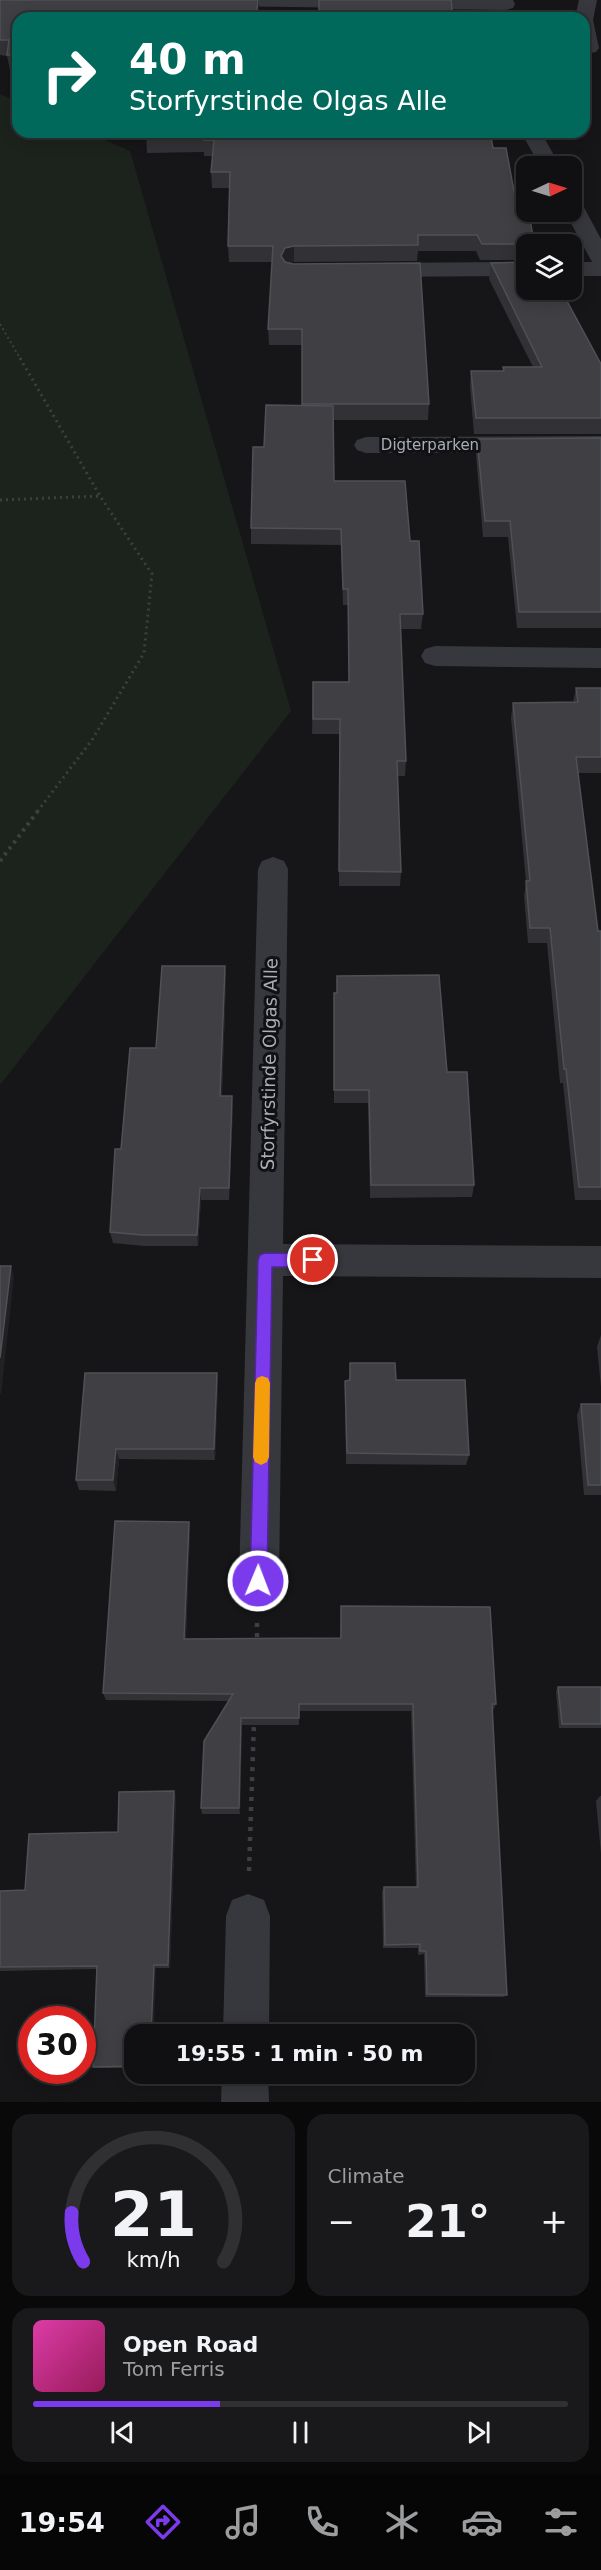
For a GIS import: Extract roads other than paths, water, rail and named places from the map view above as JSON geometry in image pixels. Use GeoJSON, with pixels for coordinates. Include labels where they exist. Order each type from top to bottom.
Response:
{"type":"FeatureCollection","features":[{"type":"Feature","properties":{"kind":"street"},"geometry":{"type":"LineString","coordinates":[[224,0],[506,7]]}},
{"type":"Feature","properties":{"kind":"street"},"geometry":{"type":"LineString","coordinates":[[534,138],[544,156]]}},
{"type":"Feature","properties":{"kind":"street"},"geometry":{"type":"LineString","coordinates":[[581,222],[601,259]]}},
{"type":"Feature","properties":{"kind":"street"},"geometry":{"type":"LineString","coordinates":[[352,270],[516,269]]}},
{"type":"Feature","properties":{"kind":"street"},"geometry":{"type":"LineString","coordinates":[[582,269],[601,269]]}},
{"type":"Feature","properties":{"kind":"street","name":"Digterparken"},"geometry":{"type":"LineString","coordinates":[[366,445],[601,444]]}},
{"type":"Feature","properties":{"kind":"street"},"geometry":{"type":"LineString","coordinates":[[435,656],[601,658]]}},
{"type":"Feature","properties":{"kind":"street","name":"Storfyrstinde Olgas Alle"},"geometry":{"type":"LineString","coordinates":[[258,1581],[273,869]]}},
{"type":"Feature","properties":{"kind":"street"},"geometry":{"type":"LineString","coordinates":[[265,1260],[601,1263]]}},
{"type":"Feature","properties":{"kind":"street"},"geometry":{"type":"LineString","coordinates":[[246,2024],[248,1916]]}},
{"type":"Feature","properties":{"kind":"street"},"geometry":{"type":"LineString","coordinates":[[245,2084],[245,2102]]}}]}
